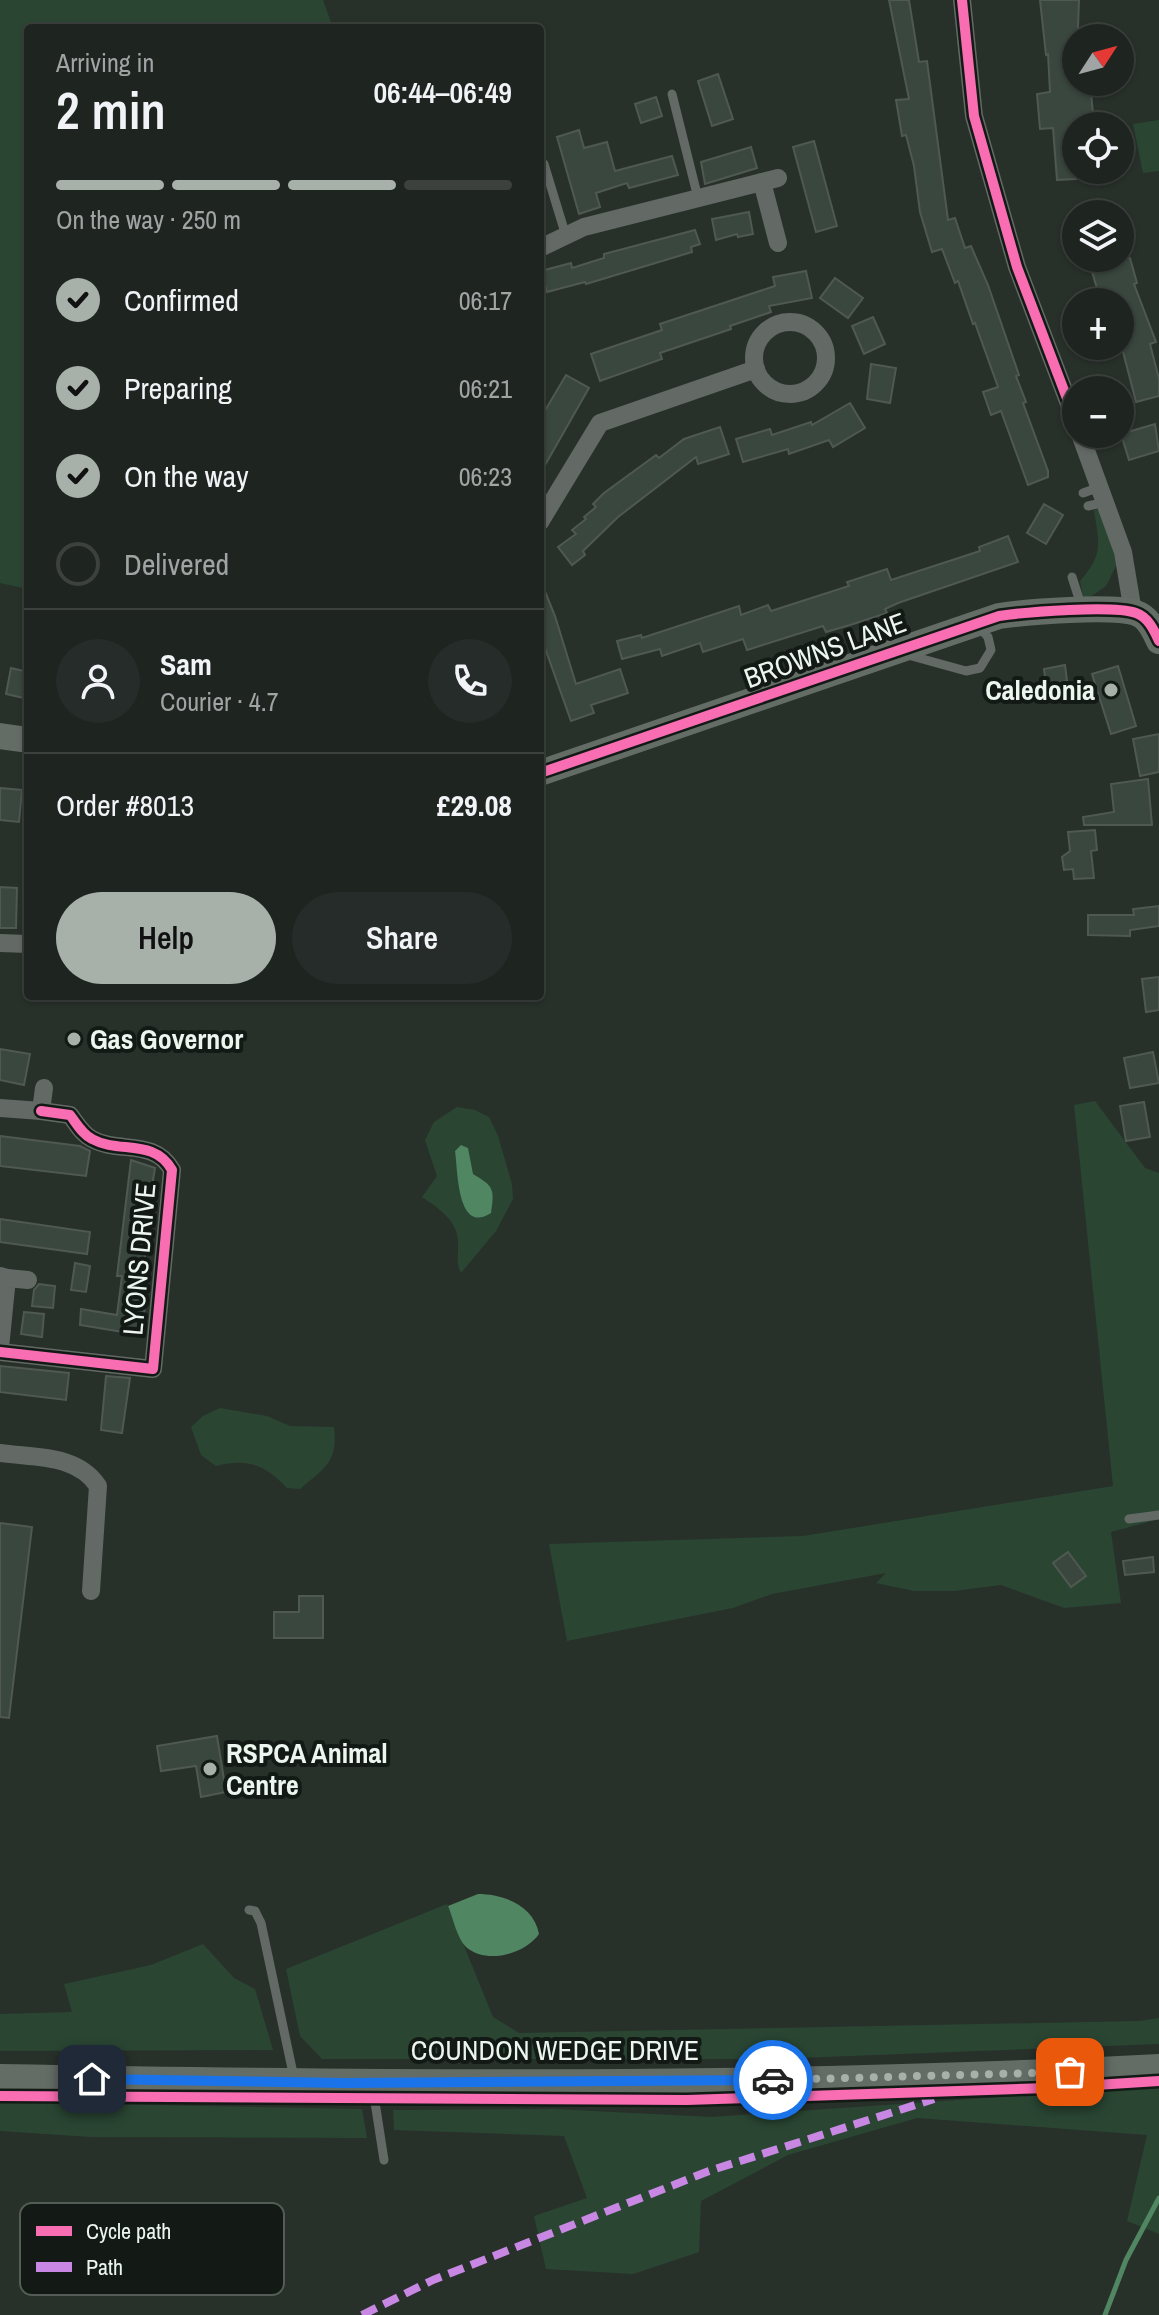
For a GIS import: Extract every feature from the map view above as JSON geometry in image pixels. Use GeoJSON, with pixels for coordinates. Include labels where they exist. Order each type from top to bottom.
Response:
{"type":"FeatureCollection","features":[{"type":"Feature","properties":{"kind":"main road","name":"BROWNS LANE"},"geometry":{"type":"LineString","coordinates":[[544,772],[971,623],[1029,612],[1133,612]]}},
{"type":"Feature","properties":{"kind":"main road"},"geometry":{"type":"LineString","coordinates":[[1133,612],[1147,621],[1159,641]]}},
{"type":"Feature","properties":{"kind":"main road"},"geometry":{"type":"LineString","coordinates":[[0,736],[24,739]]}},
{"type":"Feature","properties":{"kind":"main road","name":"COUNDON WEDGE DRIVE"},"geometry":{"type":"LineString","coordinates":[[0,2077],[372,2083],[968,2076],[1159,2067]]}},
{"type":"Feature","properties":{"kind":"street"},"geometry":{"type":"LineString","coordinates":[[962,0],[974,116],[1017,267],[1062,385]]}},
{"type":"Feature","properties":{"kind":"street"},"geometry":{"type":"LineString","coordinates":[[544,246],[584,227],[770,180],[778,243]]}},
{"type":"Feature","properties":{"kind":"street"},"geometry":{"type":"LineString","coordinates":[[544,515],[600,423],[756,369]]}},
{"type":"Feature","properties":{"kind":"street"},"geometry":{"type":"LineString","coordinates":[[1083,448],[1094,497],[1123,552],[1133,612]]}},
{"type":"Feature","properties":{"kind":"street"},"geometry":{"type":"LineString","coordinates":[[0,943],[24,944]]}},
{"type":"Feature","properties":{"kind":"street"},"geometry":{"type":"LineString","coordinates":[[0,1108],[41,1111],[44,1088]]}},
{"type":"Feature","properties":{"kind":"street","name":"LYONS DRIVE"},"geometry":{"type":"LineString","coordinates":[[41,1111],[70,1115],[83,1133],[95,1141],[151,1150],[165,1157],[172,1170],[153,1388]]}},
{"type":"Feature","properties":{"kind":"street"},"geometry":{"type":"LineString","coordinates":[[0,1350],[4,1277],[28,1280]]}},
{"type":"Feature","properties":{"kind":"street","name":"LYONS DRIVE"},"geometry":{"type":"LineString","coordinates":[[0,1350],[153,1369]]}},
{"type":"Feature","properties":{"kind":"street"},"geometry":{"type":"LineString","coordinates":[[0,1453],[71,1462],[89,1472],[98,1486],[91,1591]]}},
{"type":"Feature","properties":{"kind":"lane"},"geometry":{"type":"LineString","coordinates":[[672,94],[698,198]]}},
{"type":"Feature","properties":{"kind":"lane"},"geometry":{"type":"LineString","coordinates":[[544,164],[566,236]]}},
{"type":"Feature","properties":{"kind":"lane"},"geometry":{"type":"LineString","coordinates":[[1072,577],[1084,612]]}},
{"type":"Feature","properties":{"kind":"lane"},"geometry":{"type":"LineString","coordinates":[[892,651],[966,671],[980,668],[990,655],[991,644],[984,631],[971,623]]}},
{"type":"Feature","properties":{"kind":"lane"},"geometry":{"type":"LineString","coordinates":[[1129,1519],[1159,1515]]}},
{"type":"Feature","properties":{"kind":"lane"},"geometry":{"type":"LineString","coordinates":[[249,1910],[255,1911],[261,1923],[295,2081]]}},
{"type":"Feature","properties":{"kind":"lane"},"geometry":{"type":"LineString","coordinates":[[372,2083],[384,2160]]}},
{"type":"Feature","properties":{"kind":"shaded area"},"geometry":{"type":"Polygon","coordinates":[[[0,0],[323,0],[332,24],[24,24],[24,588],[0,583],[0,0]]]}},
{"type":"Feature","properties":{"kind":"shaded area"},"geometry":{"type":"Polygon","coordinates":[[[1159,120],[1159,171],[1143,173],[1134,124],[1159,120]]]}},
{"type":"Feature","properties":{"kind":"shaded area"},"geometry":{"type":"Polygon","coordinates":[[[1101,508],[1117,564],[1106,586],[1084,601],[1080,581],[1096,556],[1098,540],[1094,510],[1101,508]]]}},
{"type":"Feature","properties":{"kind":"shaded area"},"geometry":{"type":"Polygon","coordinates":[[[1095,1101],[1145,1168],[1159,1173],[1159,1519],[1111,1532],[1121,1603],[1064,1608],[1001,1585],[954,1591],[914,1591],[876,1583],[886,1573],[772,1594],[733,1608],[567,1641],[549,1544],[803,1536],[1113,1486],[1074,1105],[1095,1101]]]}},
{"type":"Feature","properties":{"kind":"shaded area"},"geometry":{"type":"Polygon","coordinates":[[[457,1107],[475,1110],[489,1117],[498,1136],[512,1184],[513,1199],[496,1231],[461,1273],[454,1227],[446,1215],[422,1197],[437,1176],[425,1140],[434,1122],[457,1107]]]}},
{"type":"Feature","properties":{"kind":"shaded area"},"geometry":{"type":"Polygon","coordinates":[[[461,1145],[468,1148],[473,1174],[491,1189],[491,1213],[480,1217],[471,1215],[461,1198],[455,1151],[461,1145]]]}},
{"type":"Feature","properties":{"kind":"shaded area"},"geometry":{"type":"Polygon","coordinates":[[[220,1408],[267,1416],[290,1426],[334,1427],[332,1457],[300,1489],[287,1488],[256,1465],[238,1463],[216,1466],[201,1455],[191,1427],[203,1416],[220,1408]]]}},
{"type":"Feature","properties":{"kind":"shaded area"},"geometry":{"type":"Polygon","coordinates":[[[478,1894],[498,1896],[524,1909],[536,1924],[539,1934],[525,1947],[505,1955],[484,1955],[466,1947],[448,1906],[478,1894]]]}},
{"type":"Feature","properties":{"kind":"shaded area"},"geometry":{"type":"Polygon","coordinates":[[[447,1904],[493,2017],[519,2033],[1140,2021],[1159,2018],[1159,2044],[773,2059],[322,2059],[300,2036],[286,1969],[447,1904]]]}},
{"type":"Feature","properties":{"kind":"shaded area"},"geometry":{"type":"Polygon","coordinates":[[[203,1944],[234,1978],[255,1989],[273,2050],[0,2051],[0,2014],[72,2012],[64,1984],[151,1965],[203,1944]]]}},
{"type":"Feature","properties":{"kind":"shaded area"},"geometry":{"type":"Polygon","coordinates":[[[1159,2086],[1159,2234],[1127,2221],[1147,2135],[917,2118],[788,2155],[701,2201],[699,2252],[633,2274],[546,2269],[534,2216],[587,2198],[564,2136],[394,2130],[393,2110],[554,2109],[711,2117],[1159,2086]]]}},
{"type":"Feature","properties":{"kind":"shaded area"},"geometry":{"type":"Polygon","coordinates":[[[0,2102],[362,2109],[367,2138],[91,2137],[0,2131],[0,2102]]]}},
{"type":"Feature","properties":{"kind":"building"},"geometry":{"type":"Polygon","coordinates":[[[889,0],[909,0],[919,62],[927,61],[948,220],[955,218],[965,248],[971,246],[988,285],[1019,375],[1016,376],[1026,402],[1023,403],[1048,471],[1048,477],[1028,485],[1001,411],[991,415],[983,392],[998,387],[975,323],[942,249],[932,252],[920,212],[914,166],[906,135],[902,136],[896,100],[909,99],[889,0]]]}},
{"type":"Feature","properties":{"kind":"building"},"geometry":{"type":"Polygon","coordinates":[[[1040,0],[1079,0],[1078,24],[1062,24],[1062,96],[1091,96],[1093,112],[1062,112],[1062,180],[1057,180],[1053,128],[1040,129],[1037,94],[1050,92],[1040,0]]]}},
{"type":"Feature","properties":{"kind":"building"},"geometry":{"type":"Polygon","coordinates":[[[718,74],[733,119],[712,126],[698,81],[718,74]]]}},
{"type":"Feature","properties":{"kind":"building"},"geometry":{"type":"Polygon","coordinates":[[[656,97],[662,116],[641,123],[635,104],[656,97]]]}},
{"type":"Feature","properties":{"kind":"building"},"geometry":{"type":"Polygon","coordinates":[[[579,130],[584,148],[607,142],[615,171],[672,156],[678,175],[629,188],[627,183],[596,193],[600,207],[579,214],[557,137],[579,130]]]}},
{"type":"Feature","properties":{"kind":"building"},"geometry":{"type":"Polygon","coordinates":[[[814,141],[837,226],[816,232],[793,147],[814,141]]]}},
{"type":"Feature","properties":{"kind":"building"},"geometry":{"type":"Polygon","coordinates":[[[751,147],[757,168],[705,184],[701,162],[751,147]]]}},
{"type":"Feature","properties":{"kind":"building"},"geometry":{"type":"Polygon","coordinates":[[[749,212],[753,234],[738,237],[737,234],[716,240],[712,219],[749,212]]]}},
{"type":"Feature","properties":{"kind":"building"},"geometry":{"type":"Polygon","coordinates":[[[695,230],[700,244],[691,247],[692,252],[586,284],[547,292],[544,270],[571,263],[572,268],[604,258],[604,254],[695,230]]]}},
{"type":"Feature","properties":{"kind":"building"},"geometry":{"type":"Polygon","coordinates":[[[806,271],[812,298],[769,306],[771,312],[660,353],[662,359],[600,381],[591,354],[662,330],[660,324],[775,286],[773,277],[806,271]]]}},
{"type":"Feature","properties":{"kind":"building"},"geometry":{"type":"Polygon","coordinates":[[[1092,272],[1134,272],[1137,283],[1134,284],[1156,342],[1150,344],[1159,379],[1159,396],[1136,402],[1134,376],[1129,376],[1125,360],[1134,360],[1134,288],[1097,288],[1092,272]]]}},
{"type":"Feature","properties":{"kind":"building"},"geometry":{"type":"Polygon","coordinates":[[[835,278],[863,298],[848,318],[820,298],[835,278]]]}},
{"type":"Feature","properties":{"kind":"building"},"geometry":{"type":"Polygon","coordinates":[[[873,317],[885,344],[864,354],[852,326],[873,317]]]}},
{"type":"Feature","properties":{"kind":"building"},"geometry":{"type":"Polygon","coordinates":[[[871,364],[896,368],[890,403],[867,399],[871,364]]]}},
{"type":"Feature","properties":{"kind":"building"},"geometry":{"type":"Polygon","coordinates":[[[566,375],[589,388],[544,467],[544,412],[566,375]]]}},
{"type":"Feature","properties":{"kind":"building"},"geometry":{"type":"Polygon","coordinates":[[[850,403],[865,428],[833,447],[829,440],[789,454],[788,449],[743,462],[736,439],[770,429],[772,435],[811,422],[812,425],[850,403]]]}},
{"type":"Feature","properties":{"kind":"building"},"geometry":{"type":"Polygon","coordinates":[[[1155,424],[1159,451],[1129,460],[1125,448],[1134,448],[1134,430],[1155,424]]]}},
{"type":"Feature","properties":{"kind":"building"},"geometry":{"type":"Polygon","coordinates":[[[720,427],[729,454],[698,464],[696,457],[618,517],[583,551],[585,555],[572,565],[558,547],[576,534],[572,530],[586,519],[584,517],[596,507],[593,504],[604,493],[656,455],[659,458],[684,439],[720,427]]]}},
{"type":"Feature","properties":{"kind":"building"},"geometry":{"type":"Polygon","coordinates":[[[1044,504],[1063,515],[1046,544],[1027,533],[1044,504]]]}},
{"type":"Feature","properties":{"kind":"building"},"geometry":{"type":"Polygon","coordinates":[[[1008,536],[1018,562],[898,603],[885,609],[887,613],[850,625],[826,632],[823,626],[747,650],[743,639],[703,652],[700,643],[662,656],[660,649],[622,659],[617,641],[641,635],[642,638],[739,606],[741,615],[768,605],[771,611],[849,586],[847,582],[887,569],[891,580],[980,551],[979,547],[1008,536]]]}},
{"type":"Feature","properties":{"kind":"building"},"geometry":{"type":"Polygon","coordinates":[[[544,589],[576,684],[620,669],[628,693],[591,705],[594,713],[571,721],[544,645],[544,589]]]}},
{"type":"Feature","properties":{"kind":"building"},"geometry":{"type":"Polygon","coordinates":[[[1065,665],[1067,681],[1046,685],[1044,669],[1065,665]]]}},
{"type":"Feature","properties":{"kind":"building","name":"Caledonia"},"geometry":{"type":"Polygon","coordinates":[[[1118,666],[1136,726],[1111,734],[1092,674],[1118,666]]]}},
{"type":"Feature","properties":{"kind":"building"},"geometry":{"type":"Polygon","coordinates":[[[11,668],[24,671],[24,698],[6,694],[11,668]]]}},
{"type":"Feature","properties":{"kind":"building"},"geometry":{"type":"Polygon","coordinates":[[[1159,734],[1159,772],[1140,776],[1133,739],[1159,734]]]}},
{"type":"Feature","properties":{"kind":"building"},"geometry":{"type":"Polygon","coordinates":[[[1148,779],[1152,825],[1084,825],[1083,817],[1114,812],[1111,784],[1148,779]]]}},
{"type":"Feature","properties":{"kind":"building"},"geometry":{"type":"Polygon","coordinates":[[[0,788],[22,790],[19,822],[0,820],[0,788]]]}},
{"type":"Feature","properties":{"kind":"building"},"geometry":{"type":"Polygon","coordinates":[[[1095,830],[1097,850],[1091,851],[1094,878],[1074,879],[1073,869],[1064,870],[1062,857],[1070,851],[1068,832],[1095,830]]]}},
{"type":"Feature","properties":{"kind":"building"},"geometry":{"type":"Polygon","coordinates":[[[0,887],[17,888],[16,928],[0,928],[0,887]]]}},
{"type":"Feature","properties":{"kind":"building"},"geometry":{"type":"Polygon","coordinates":[[[1159,906],[1159,926],[1130,930],[1130,936],[1088,935],[1088,915],[1134,915],[1133,909],[1159,906]]]}},
{"type":"Feature","properties":{"kind":"building"},"geometry":{"type":"Polygon","coordinates":[[[1159,977],[1159,1010],[1146,1012],[1142,979],[1159,977]]]}},
{"type":"Feature","properties":{"kind":"building"},"geometry":{"type":"Polygon","coordinates":[[[0,1049],[30,1054],[24,1085],[0,1080],[0,1049]]]}},
{"type":"Feature","properties":{"kind":"building"},"geometry":{"type":"Polygon","coordinates":[[[1153,1052],[1159,1083],[1130,1088],[1124,1058],[1153,1052]]]}},
{"type":"Feature","properties":{"kind":"building"},"geometry":{"type":"Polygon","coordinates":[[[1144,1102],[1150,1137],[1126,1141],[1120,1106],[1144,1102]]]}},
{"type":"Feature","properties":{"kind":"building"},"geometry":{"type":"Polygon","coordinates":[[[0,1136],[80,1146],[90,1151],[86,1176],[0,1166],[0,1136]]]}},
{"type":"Feature","properties":{"kind":"building"},"geometry":{"type":"Polygon","coordinates":[[[131,1160],[155,1168],[142,1247],[146,1248],[140,1284],[148,1285],[141,1335],[80,1325],[81,1309],[117,1315],[122,1276],[117,1276],[131,1160]]]}},
{"type":"Feature","properties":{"kind":"building"},"geometry":{"type":"Polygon","coordinates":[[[0,1219],[90,1232],[87,1254],[0,1242],[0,1219]]]}},
{"type":"Feature","properties":{"kind":"building"},"geometry":{"type":"Polygon","coordinates":[[[75,1263],[90,1266],[86,1292],[71,1290],[75,1263]]]}},
{"type":"Feature","properties":{"kind":"building"},"geometry":{"type":"Polygon","coordinates":[[[39,1284],[55,1286],[53,1308],[32,1306],[34,1290],[39,1284]]]}},
{"type":"Feature","properties":{"kind":"building"},"geometry":{"type":"Polygon","coordinates":[[[24,1312],[44,1314],[42,1337],[21,1334],[24,1312]]]}},
{"type":"Feature","properties":{"kind":"building"},"geometry":{"type":"Polygon","coordinates":[[[0,1366],[69,1373],[66,1400],[0,1392],[0,1366]]]}},
{"type":"Feature","properties":{"kind":"building"},"geometry":{"type":"Polygon","coordinates":[[[106,1376],[130,1378],[122,1433],[101,1430],[106,1376]]]}},
{"type":"Feature","properties":{"kind":"building"},"geometry":{"type":"Polygon","coordinates":[[[0,1523],[32,1527],[9,1718],[0,1717],[0,1523]]]}},
{"type":"Feature","properties":{"kind":"building"},"geometry":{"type":"Polygon","coordinates":[[[1068,1552],[1086,1576],[1071,1587],[1053,1563],[1068,1552]]]}},
{"type":"Feature","properties":{"kind":"building"},"geometry":{"type":"Polygon","coordinates":[[[1153,1557],[1154,1572],[1125,1575],[1123,1561],[1153,1557]]]}},
{"type":"Feature","properties":{"kind":"building"},"geometry":{"type":"Polygon","coordinates":[[[299,1596],[323,1596],[323,1638],[274,1638],[274,1612],[299,1612],[299,1596]]]}},
{"type":"Feature","properties":{"kind":"building","name":"RSPCA Animal Centre"},"geometry":{"type":"Polygon","coordinates":[[[217,1736],[226,1792],[201,1797],[196,1766],[161,1771],[157,1746],[217,1736]]]}},
{"type":"Feature","properties":{"kind":"waterway"},"geometry":{"type":"LineString","coordinates":[[1105,2315],[1126,2260],[1159,2198]]}},
{"type":"Feature","properties":{"kind":"marked path"},"geometry":{"type":"LineString","coordinates":[[362,2315],[433,2280],[709,2171],[934,2099]]}},
{"type":"Feature","properties":{"kind":"cycle path"},"geometry":{"type":"LineString","coordinates":[[962,0],[974,116],[1017,267],[1062,385]]}},
{"type":"Feature","properties":{"kind":"cycle path"},"geometry":{"type":"LineString","coordinates":[[544,772],[999,616],[1069,610],[1125,611],[1144,618],[1159,641]]}},
{"type":"Feature","properties":{"kind":"cycle path"},"geometry":{"type":"LineString","coordinates":[[0,1352],[153,1369],[172,1170],[165,1160],[146,1150],[113,1146],[92,1139],[82,1132],[70,1115],[41,1111]]}},
{"type":"Feature","properties":{"kind":"cycle path"},"geometry":{"type":"LineString","coordinates":[[0,2096],[687,2100],[1048,2088],[1159,2081]]}},
{"type":"Feature","properties":{"kind":"way so far"},"geometry":{"type":"LineString","coordinates":[[773,2080],[1070,2072]]}},
{"type":"Feature","properties":{"kind":"place","name":"Caledonia"},"geometry":{"type":"Point","coordinates":[1111,690]}},
{"type":"Feature","properties":{"kind":"place","name":"Gas Governor"},"geometry":{"type":"Point","coordinates":[74,1039]}},
{"type":"Feature","properties":{"kind":"place","name":"RSPCA Animal Centre"},"geometry":{"type":"Point","coordinates":[210,1769]}},
{"type":"Feature","properties":{"kind":"route"},"geometry":{"type":"LineString","coordinates":[[92,2079],[345,2083],[773,2080]]}}]}
